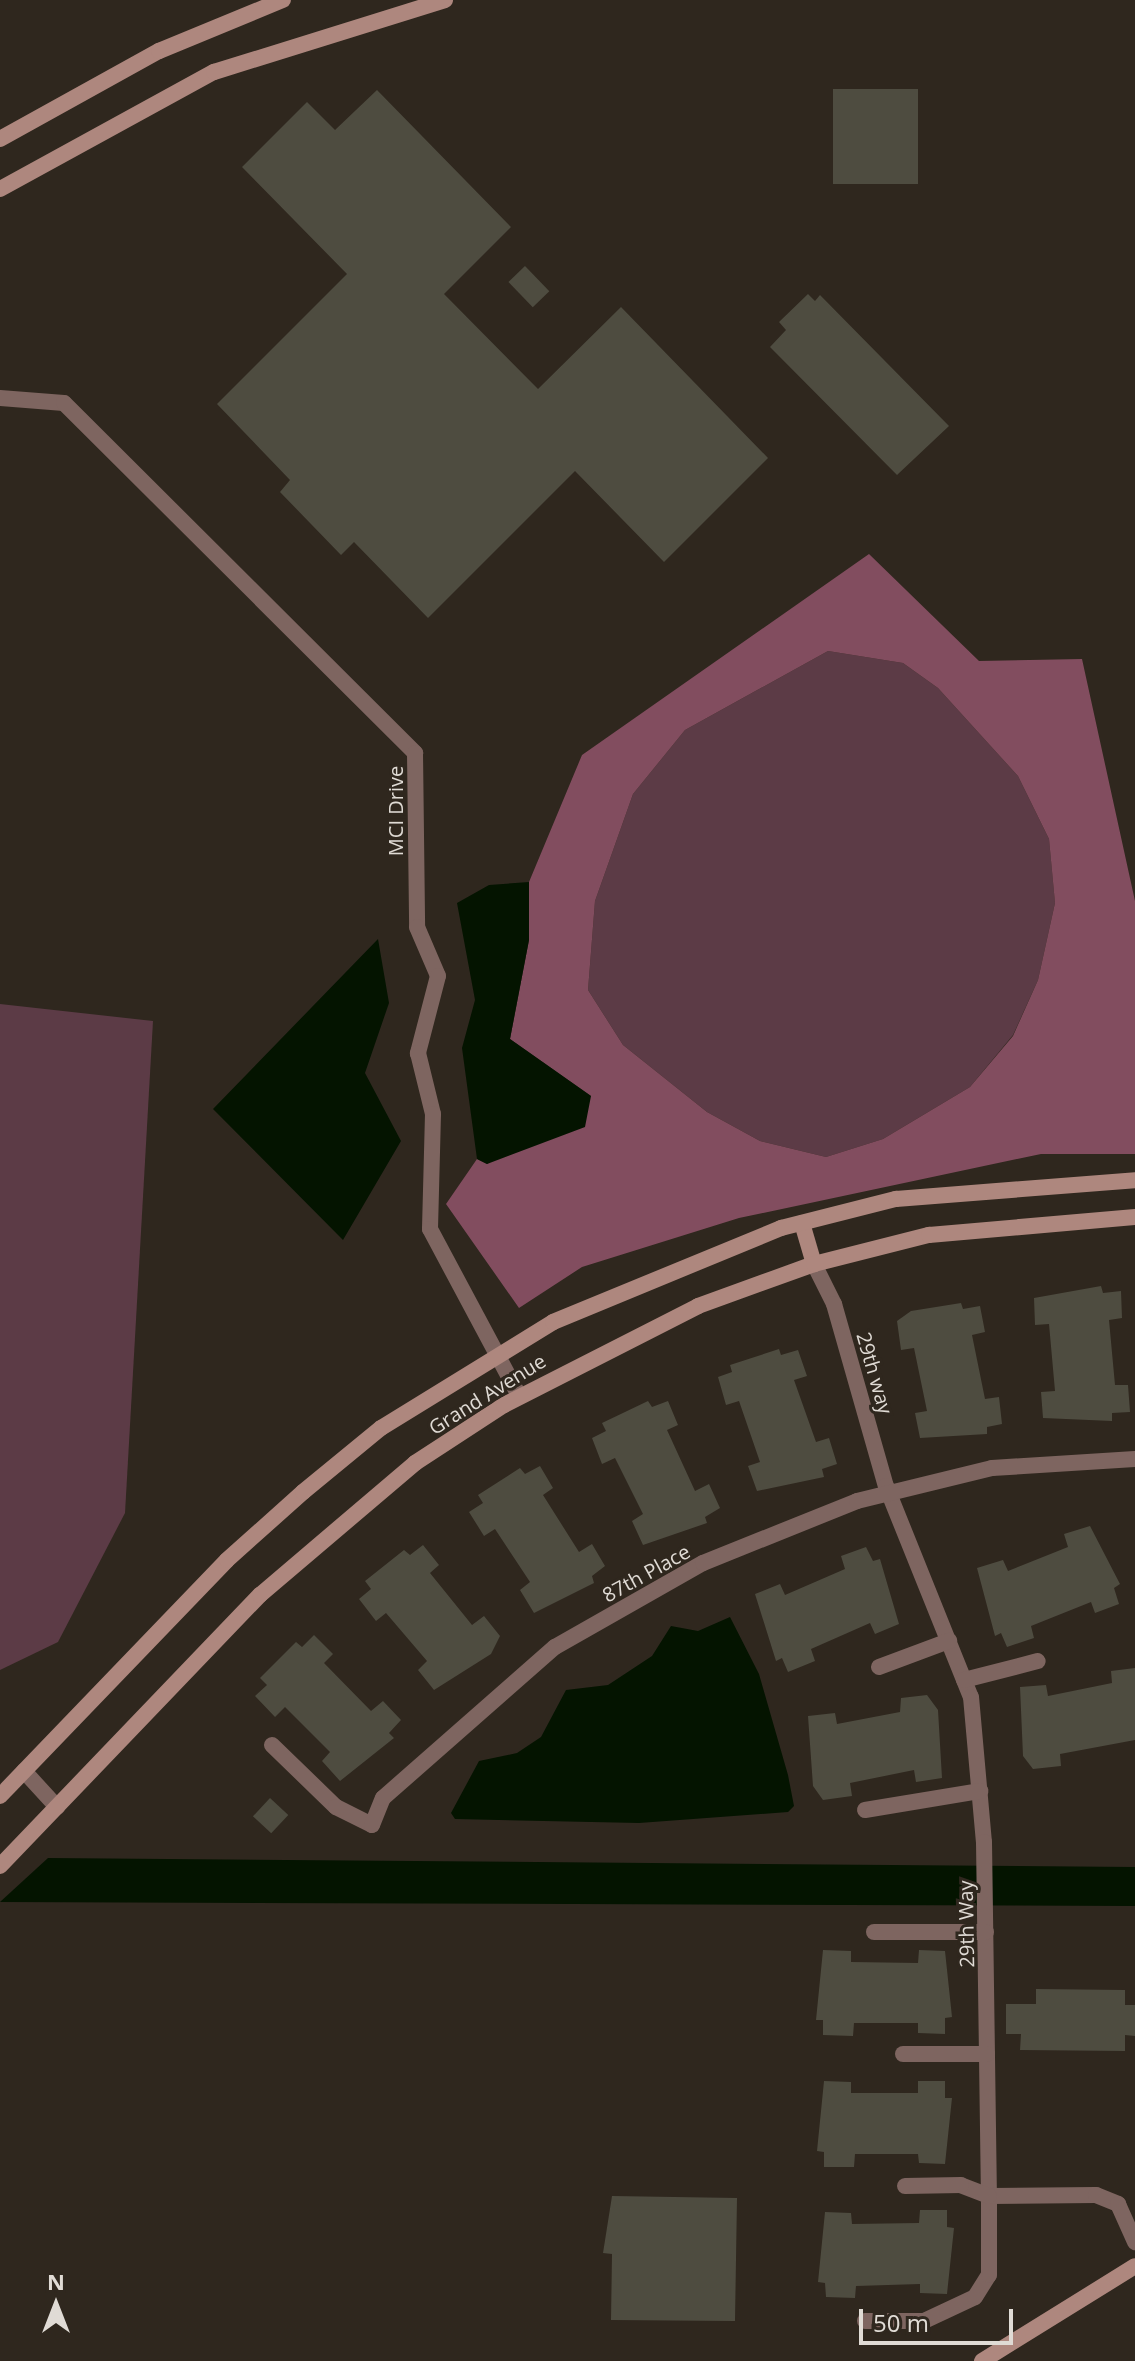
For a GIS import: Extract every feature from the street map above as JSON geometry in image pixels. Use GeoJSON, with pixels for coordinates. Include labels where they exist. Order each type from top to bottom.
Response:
{"type":"FeatureCollection","features":[{"type":"Feature","properties":{"kind":"street"},"geometry":{"type":"LineString","coordinates":[[0,139],[159,51],[283,0]]}},
{"type":"Feature","properties":{"kind":"street"},"geometry":{"type":"LineString","coordinates":[[0,189],[214,72],[445,0]]}},
{"type":"Feature","properties":{"kind":"street","name":"MCI Drive"},"geometry":{"type":"LineString","coordinates":[[0,398],[64,403],[415,753],[414,895],[417,927],[438,976],[418,1053],[435,1133],[426,1208],[430,1229],[494,1356],[519,1396]]}},
{"type":"Feature","properties":{"kind":"street","name":"Grand Avenue"},"geometry":{"type":"LineString","coordinates":[[0,1796],[227,1560],[303,1492],[381,1428],[494,1356],[665,1270],[802,1223],[896,1199],[991,1187],[1135,1180]]}},
{"type":"Feature","properties":{"kind":"street","name":"Grand Avenue"},"geometry":{"type":"LineString","coordinates":[[0,1866],[260,1595],[336,1527],[415,1463],[519,1396],[698,1306],[814,1264],[929,1235],[1135,1217]]}},
{"type":"Feature","properties":{"kind":"street"},"geometry":{"type":"LineString","coordinates":[[802,1223],[814,1264]]}},
{"type":"Feature","properties":{"kind":"street","name":"29th way"},"geometry":{"type":"LineString","coordinates":[[814,1264],[834,1304],[890,1496]]}},
{"type":"Feature","properties":{"kind":"street","name":"87th Place"},"geometry":{"type":"LineString","coordinates":[[272,1745],[336,1807],[372,1825],[383,1798],[555,1647],[703,1563],[857,1501],[890,1496],[992,1468],[1135,1459]]}},
{"type":"Feature","properties":{"kind":"street","name":"29th Way"},"geometry":{"type":"LineString","coordinates":[[865,2321],[924,2321],[975,2297],[989,2275],[986,1932],[980,1791],[964,1680],[890,1496]]}},
{"type":"Feature","properties":{"kind":"street"},"geometry":{"type":"LineString","coordinates":[[879,1667],[949,1641]]}},
{"type":"Feature","properties":{"kind":"street"},"geometry":{"type":"LineString","coordinates":[[964,1680],[1038,1661]]}},
{"type":"Feature","properties":{"kind":"street"},"geometry":{"type":"LineString","coordinates":[[24,1771],[57,1807]]}},
{"type":"Feature","properties":{"kind":"street"},"geometry":{"type":"LineString","coordinates":[[865,1810],[980,1791]]}},
{"type":"Feature","properties":{"kind":"street"},"geometry":{"type":"LineString","coordinates":[[874,1932],[986,1932]]}},
{"type":"Feature","properties":{"kind":"street"},"geometry":{"type":"LineString","coordinates":[[903,2054],[987,2054]]}},
{"type":"Feature","properties":{"kind":"street"},"geometry":{"type":"LineString","coordinates":[[905,2186],[961,2185],[989,2196],[1096,2195],[1118,2204],[1135,2242]]}},
{"type":"Feature","properties":{"kind":"street"},"geometry":{"type":"LineString","coordinates":[[982,2361],[1135,2266]]}},
{"type":"Feature","properties":{"kind":"shaded area"},"geometry":{"type":"Polygon","coordinates":[[[869,554],[979,661],[1082,659],[1135,901],[1135,1154],[1041,1154],[739,1218],[582,1267],[519,1308],[446,1204],[477,1159],[487,1164],[591,1096],[510,1039],[529,940],[529,882],[582,755],[869,554]],[[828,651],[685,730],[633,794],[595,901],[588,990],[623,1045],[707,1112],[760,1141],[826,1157],[883,1139],[970,1087],[1013,1036],[1038,980],[1055,903],[1049,839],[1018,776],[938,688],[903,663],[828,651]]]}},
{"type":"Feature","properties":{"kind":"shaded area"},"geometry":{"type":"Polygon","coordinates":[[[828,651],[903,663],[938,688],[1018,776],[1049,839],[1055,903],[1038,980],[1013,1035],[970,1087],[883,1139],[826,1157],[760,1141],[707,1112],[623,1045],[588,990],[595,901],[633,794],[685,730],[828,651]]]}},
{"type":"Feature","properties":{"kind":"shaded area"},"geometry":{"type":"Polygon","coordinates":[[[529,882],[529,940],[510,1039],[591,1096],[585,1127],[487,1164],[477,1159],[462,1048],[475,1000],[457,903],[489,885],[529,882]]]}},
{"type":"Feature","properties":{"kind":"shaded area"},"geometry":{"type":"Polygon","coordinates":[[[378,939],[389,1003],[365,1073],[401,1141],[343,1240],[213,1109],[378,939]]]}},
{"type":"Feature","properties":{"kind":"shaded area"},"geometry":{"type":"Polygon","coordinates":[[[0,1004],[153,1021],[125,1513],[58,1642],[0,1670],[0,1004]]]}},
{"type":"Feature","properties":{"kind":"shaded area"},"geometry":{"type":"Polygon","coordinates":[[[730,1617],[759,1674],[788,1775],[794,1806],[788,1812],[639,1823],[455,1819],[451,1813],[479,1761],[517,1753],[541,1737],[566,1690],[608,1685],[652,1656],[671,1626],[698,1631],[730,1617]]]}},
{"type":"Feature","properties":{"kind":"shaded area"},"geometry":{"type":"Polygon","coordinates":[[[48,1858],[1135,1867],[1135,1906],[0,1902],[48,1858]]]}},
{"type":"Feature","properties":{"kind":"building"},"geometry":{"type":"Polygon","coordinates":[[[833,89],[918,89],[918,184],[833,184],[833,89]]]}},
{"type":"Feature","properties":{"kind":"building"},"geometry":{"type":"Polygon","coordinates":[[[377,90],[511,227],[444,294],[538,389],[621,307],[768,458],[664,562],[575,471],[428,618],[354,542],[341,555],[280,492],[290,480],[217,404],[347,274],[242,167],[307,102],[335,130],[377,90]]]}},
{"type":"Feature","properties":{"kind":"building"},"geometry":{"type":"Polygon","coordinates":[[[525,266],[549,291],[533,307],[508,282],[525,266]]]}},
{"type":"Feature","properties":{"kind":"building"},"geometry":{"type":"Polygon","coordinates":[[[808,294],[815,301],[820,295],[949,426],[897,475],[770,347],[786,330],[779,322],[808,294]]]}},
{"type":"Feature","properties":{"kind":"building"},"geometry":{"type":"Polygon","coordinates":[[[1101,1286],[1103,1293],[1121,1291],[1122,1318],[1109,1320],[1115,1385],[1128,1385],[1130,1412],[1112,1413],[1112,1421],[1043,1418],[1041,1392],[1055,1391],[1049,1324],[1035,1325],[1034,1298],[1101,1286]]]}},
{"type":"Feature","properties":{"kind":"building"},"geometry":{"type":"Polygon","coordinates":[[[961,1303],[963,1309],[980,1306],[985,1332],[972,1335],[985,1399],[999,1397],[1002,1424],[987,1427],[987,1434],[920,1438],[915,1413],[927,1411],[914,1348],[901,1350],[897,1321],[911,1311],[961,1303]]]}},
{"type":"Feature","properties":{"kind":"building"},"geometry":{"type":"Polygon","coordinates":[[[779,1349],[781,1355],[798,1350],[807,1376],[794,1380],[816,1442],[829,1438],[837,1464],[822,1469],[824,1477],[757,1491],[748,1466],[760,1462],[739,1401],[726,1405],[718,1377],[732,1372],[730,1365],[779,1349]]]}},
{"type":"Feature","properties":{"kind":"building"},"geometry":{"type":"Polygon","coordinates":[[[648,1401],[652,1407],[668,1401],[678,1425],[667,1430],[695,1491],[709,1484],[720,1508],[705,1517],[707,1523],[643,1545],[632,1521],[643,1514],[615,1458],[602,1464],[592,1438],[606,1431],[602,1423],[648,1401]]]}},
{"type":"Feature","properties":{"kind":"building"},"geometry":{"type":"Polygon","coordinates":[[[540,1466],[553,1488],[543,1495],[579,1552],[592,1544],[605,1566],[592,1576],[594,1583],[534,1613],[520,1590],[530,1582],[495,1529],[484,1536],[469,1512],[483,1503],[478,1495],[520,1468],[525,1474],[540,1466]]]}},
{"type":"Feature","properties":{"kind":"building"},"geometry":{"type":"Polygon","coordinates":[[[1090,1526],[1120,1584],[1114,1588],[1119,1604],[1095,1613],[1091,1602],[1031,1626],[1034,1638],[1007,1647],[1001,1633],[995,1636],[977,1568],[1003,1560],[1008,1571],[1068,1547],[1064,1534],[1090,1526]]]}},
{"type":"Feature","properties":{"kind":"building"},"geometry":{"type":"Polygon","coordinates":[[[423,1545],[439,1565],[430,1573],[472,1625],[484,1616],[500,1636],[491,1654],[434,1690],[418,1670],[427,1661],[386,1613],[376,1621],[359,1599],[371,1589],[365,1581],[404,1550],[410,1555],[423,1545]]]}},
{"type":"Feature","properties":{"kind":"building"},"geometry":{"type":"Polygon","coordinates":[[[866,1547],[873,1561],[880,1559],[899,1624],[875,1634],[870,1623],[811,1649],[815,1661],[788,1672],[782,1658],[776,1661],[755,1594],[780,1584],[785,1595],[845,1569],[841,1556],[866,1547]]]}},
{"type":"Feature","properties":{"kind":"building"},"geometry":{"type":"Polygon","coordinates":[[[314,1635],[333,1654],[324,1663],[371,1711],[383,1701],[401,1720],[389,1733],[394,1738],[340,1781],[322,1761],[330,1752],[285,1707],[275,1717],[255,1696],[267,1685],[260,1678],[296,1642],[302,1647],[314,1635]]]}},
{"type":"Feature","properties":{"kind":"building"},"geometry":{"type":"Polygon","coordinates":[[[1135,1668],[1135,1740],[1060,1754],[1061,1766],[1033,1769],[1023,1756],[1020,1687],[1046,1685],[1048,1696],[1112,1683],[1111,1671],[1135,1668]]]}},
{"type":"Feature","properties":{"kind":"building"},"geometry":{"type":"Polygon","coordinates":[[[927,1695],[938,1710],[942,1778],[916,1782],[914,1770],[850,1783],[852,1796],[823,1800],[813,1786],[808,1716],[835,1713],[837,1724],[900,1712],[901,1698],[927,1695]]]}},
{"type":"Feature","properties":{"kind":"building"},"geometry":{"type":"Polygon","coordinates":[[[270,1798],[288,1815],[271,1833],[253,1816],[270,1798]]]}},
{"type":"Feature","properties":{"kind":"building"},"geometry":{"type":"Polygon","coordinates":[[[823,1950],[851,1951],[851,1962],[918,1963],[919,1950],[945,1951],[952,2017],[945,2018],[945,2034],[918,2033],[918,2023],[854,2023],[853,2036],[823,2035],[823,2020],[816,2020],[823,1950]]]}},
{"type":"Feature","properties":{"kind":"building"},"geometry":{"type":"Polygon","coordinates":[[[1036,1989],[1125,1990],[1125,2005],[1135,2005],[1135,2036],[1125,2035],[1125,2051],[1020,2050],[1021,2034],[1006,2034],[1006,2004],[1036,2004],[1036,1989]]]}},
{"type":"Feature","properties":{"kind":"building"},"geometry":{"type":"Polygon","coordinates":[[[824,2081],[851,2082],[851,2093],[918,2093],[918,2081],[945,2081],[945,2098],[952,2098],[945,2164],[919,2163],[918,2154],[855,2154],[854,2167],[824,2167],[824,2152],[817,2151],[824,2081]]]}},
{"type":"Feature","properties":{"kind":"building"},"geometry":{"type":"Polygon","coordinates":[[[612,2196],[737,2198],[735,2321],[611,2320],[612,2254],[603,2253],[612,2196]]]}},
{"type":"Feature","properties":{"kind":"building"},"geometry":{"type":"Polygon","coordinates":[[[920,2210],[947,2210],[947,2227],[954,2228],[947,2294],[920,2293],[920,2284],[856,2286],[855,2298],[826,2297],[825,2283],[818,2282],[825,2212],[851,2213],[852,2224],[919,2223],[920,2210]]]}}]}
